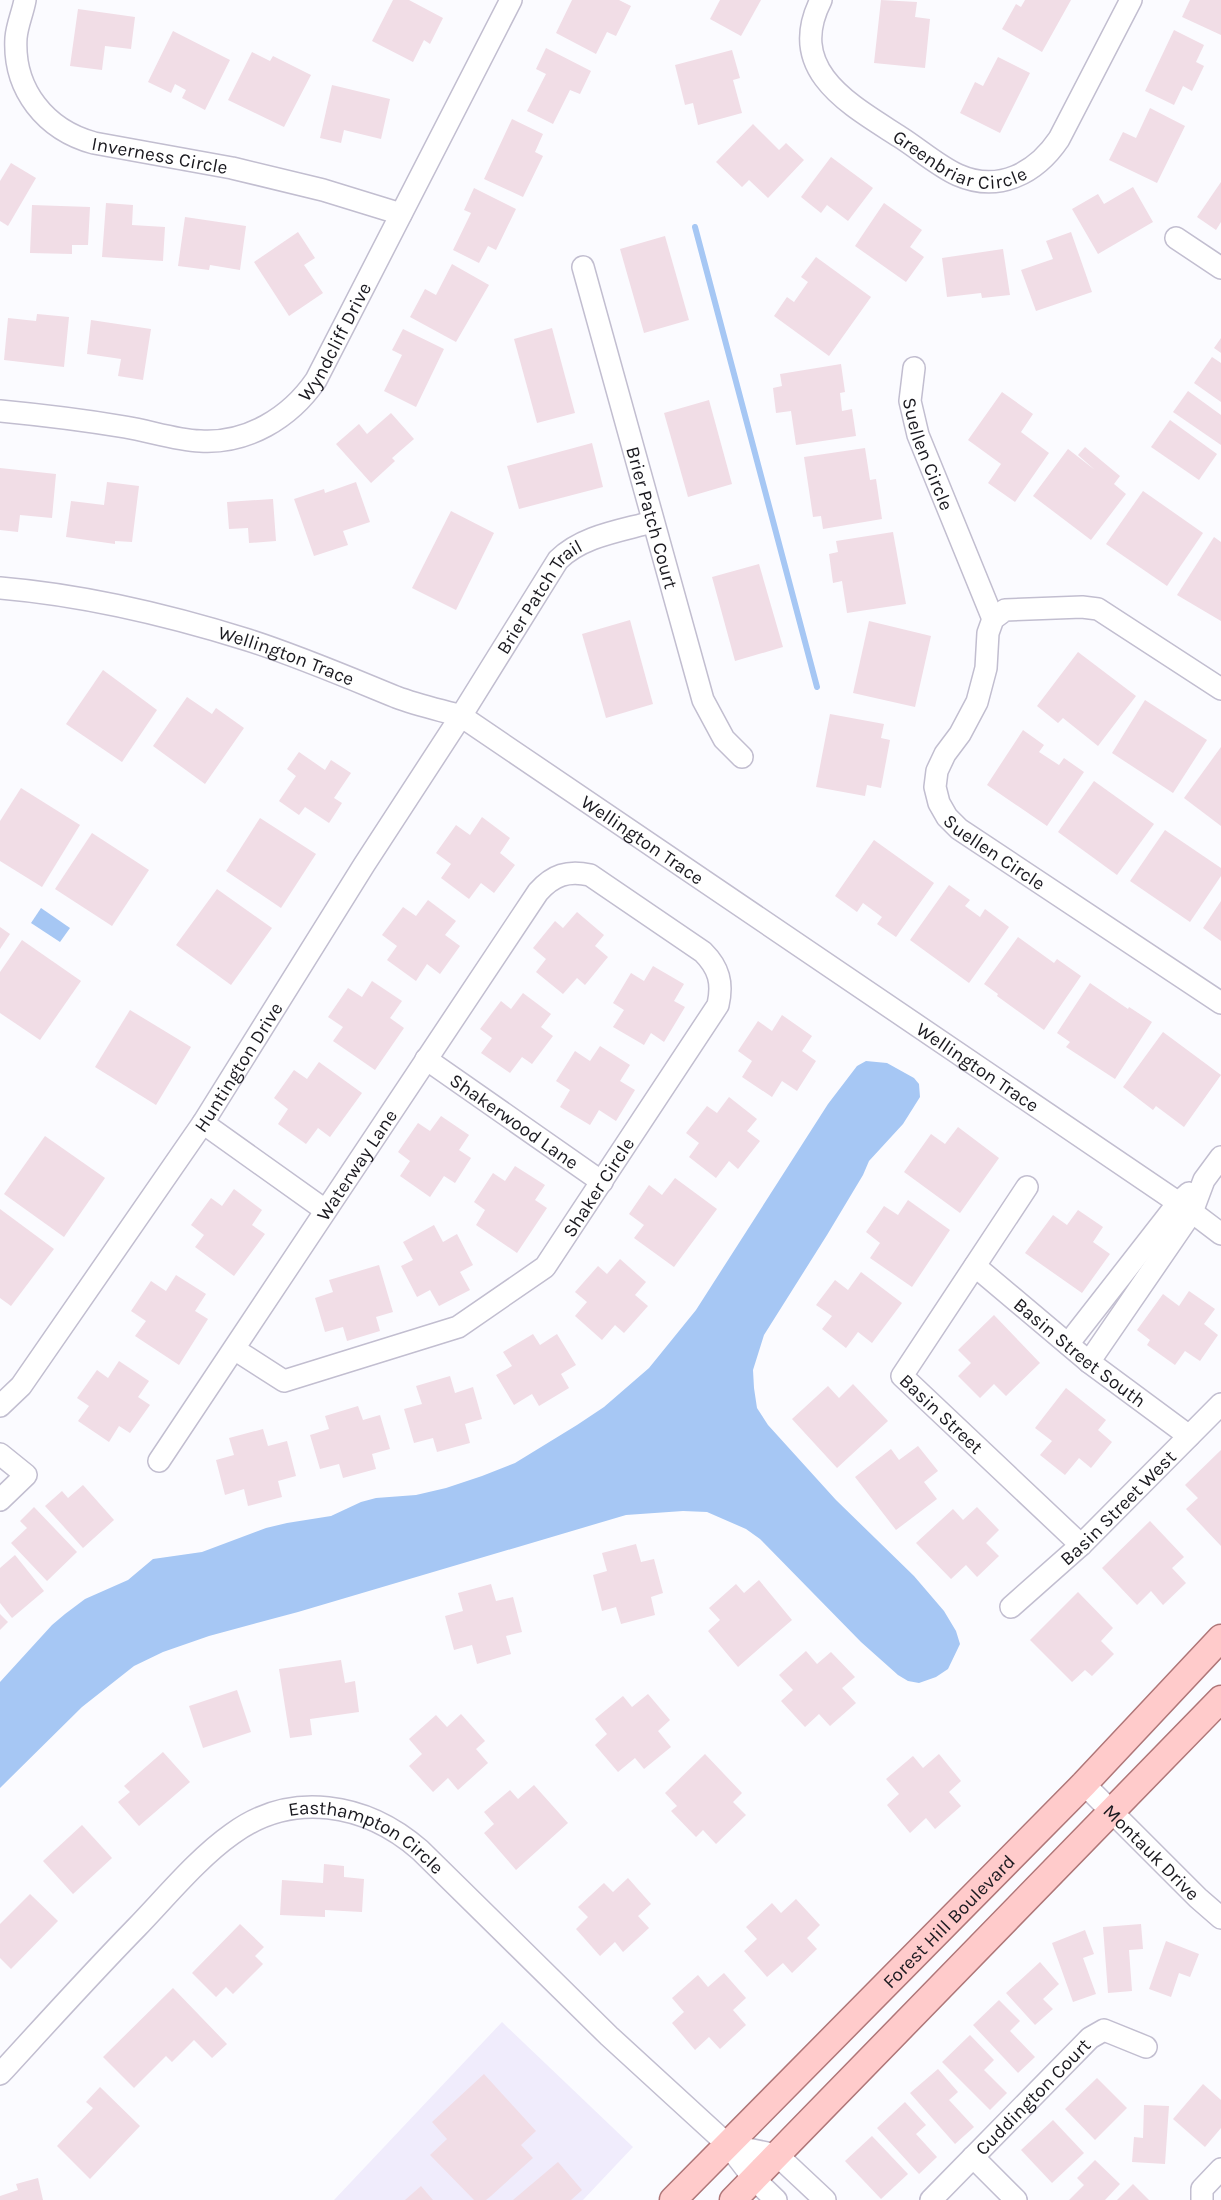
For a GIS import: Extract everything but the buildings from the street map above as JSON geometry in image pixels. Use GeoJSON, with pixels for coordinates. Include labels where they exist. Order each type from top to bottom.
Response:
{"type":"FeatureCollection","features":[{"type":"Feature","properties":{"kind":"main road","name":"Forest Hill Boulevard"},"geometry":{"type":"LineString","coordinates":[[673,2200],[1084,1784],[1221,1638]]}},
{"type":"Feature","properties":{"kind":"main road","name":"Forest Hill Boulevard"},"geometry":{"type":"LineString","coordinates":[[733,2200],[1221,1699]]}},
{"type":"Feature","properties":{"kind":"street","name":"Inverness Circle"},"geometry":{"type":"LineString","coordinates":[[26,0],[16,37],[17,64],[22,80],[38,110],[63,131],[94,144],[232,168],[323,190],[402,214]]}},
{"type":"Feature","properties":{"kind":"street","name":"Wyndcliff Drive"},"geometry":{"type":"LineString","coordinates":[[0,411],[51,416],[201,441],[233,439],[263,429],[296,405],[316,380],[511,0]]}},
{"type":"Feature","properties":{"kind":"street","name":"Greenbriar Circle"},"geometry":{"type":"LineString","coordinates":[[821,0],[813,24],[814,54],[818,68],[835,93],[957,174],[985,181],[1000,181],[1022,174],[1051,152],[1060,139],[1130,0]]}},
{"type":"Feature","properties":{"kind":"street"},"geometry":{"type":"LineString","coordinates":[[1176,238],[1221,268]]}},
{"type":"Feature","properties":{"kind":"street","name":"Brier Patch Court"},"geometry":{"type":"LineString","coordinates":[[583,267],[652,522],[703,700],[724,739],[742,757]]}},
{"type":"Feature","properties":{"kind":"street","name":"Suellen Circle"},"geometry":{"type":"LineString","coordinates":[[914,368],[910,401],[918,435],[993,619],[988,633],[986,668],[977,702],[960,734],[945,754],[937,771],[935,787],[939,803],[947,817],[959,829],[1221,1003]]}},
{"type":"Feature","properties":{"kind":"street","name":"Brier Patch Trail"},"geometry":{"type":"LineString","coordinates":[[461,716],[558,560],[568,550],[582,543],[652,522]]}},
{"type":"Feature","properties":{"kind":"street","name":"Wellington Trace"},"geometry":{"type":"LineString","coordinates":[[0,588],[91,601],[170,618],[248,640],[324,666],[398,697],[461,716],[1221,1234]]}},
{"type":"Feature","properties":{"kind":"street"},"geometry":{"type":"LineString","coordinates":[[993,619],[1005,610],[1082,607],[1098,609],[1221,689]]}},
{"type":"Feature","properties":{"kind":"street","name":"Huntington Drive"},"geometry":{"type":"LineString","coordinates":[[0,1406],[21,1386],[203,1123],[364,865],[461,716]]}},
{"type":"Feature","properties":{"kind":"street","name":"Shaker Circle"},"geometry":{"type":"LineString","coordinates":[[234,1349],[284,1381],[458,1327],[545,1267],[718,1005],[722,991],[720,976],[713,962],[703,952],[590,875],[576,872],[561,874]]}},
{"type":"Feature","properties":{"kind":"street","name":"Waterway Lane"},"geometry":{"type":"LineString","coordinates":[[159,1461],[538,892],[548,881],[561,874]]}},
{"type":"Feature","properties":{"kind":"street","name":"Shakerwood Lane"},"geometry":{"type":"LineString","coordinates":[[426,1059],[602,1182]]}},
{"type":"Feature","properties":{"kind":"street"},"geometry":{"type":"LineString","coordinates":[[203,1123],[325,1210]]}},
{"type":"Feature","properties":{"kind":"street"},"geometry":{"type":"LineString","coordinates":[[1089,1362],[1185,1208],[1221,1156]]}},
{"type":"Feature","properties":{"kind":"street","name":"Basin Street"},"geometry":{"type":"LineString","coordinates":[[1027,1187],[902,1376],[1081,1545]]}},
{"type":"Feature","properties":{"kind":"street"},"geometry":{"type":"LineString","coordinates":[[1068,1344],[1185,1208]]}},
{"type":"Feature","properties":{"kind":"street","name":"Basin Street South"},"geometry":{"type":"LineString","coordinates":[[975,1266],[1089,1362],[1189,1436]]}},
{"type":"Feature","properties":{"kind":"street","name":"Basin Street West"},"geometry":{"type":"LineString","coordinates":[[1011,1607],[1081,1545],[1221,1404]]}},
{"type":"Feature","properties":{"kind":"street"},"geometry":{"type":"LineString","coordinates":[[0,1454],[26,1474],[0,1500]]}},
{"type":"Feature","properties":{"kind":"street","name":"Montauk Drive"},"geometry":{"type":"LineString","coordinates":[[1084,1784],[1198,1898],[1221,1918]]}},
{"type":"Feature","properties":{"kind":"street","name":"Easthampton Circle"},"geometry":{"type":"LineString","coordinates":[[0,2074],[97,1968],[219,1844],[246,1824],[270,1814],[295,1808],[329,1808],[354,1812],[378,1821],[407,1838],[609,2036],[728,2144],[754,2179],[776,2200]]}},
{"type":"Feature","properties":{"kind":"street","name":"Cuddington Court"},"geometry":{"type":"LineString","coordinates":[[931,2200],[1090,2038],[1104,2030],[1146,2048]]}},
{"type":"Feature","properties":{"kind":"street"},"geometry":{"type":"LineString","coordinates":[[728,2144],[777,2155],[825,2200]]}},
{"type":"Feature","properties":{"kind":"street"},"geometry":{"type":"LineString","coordinates":[[973,2157],[1016,2200]]}},
{"type":"Feature","properties":{"kind":"street"},"geometry":{"type":"LineString","coordinates":[[1202,2200],[1202,2189],[1221,2169]]}},
{"type":"Feature","properties":{"kind":"shaded area"},"geometry":{"type":"Polygon","coordinates":[[[502,2022],[633,2147],[583,2200],[334,2200],[502,2022]]]}},
{"type":"Feature","properties":{"kind":"water"},"geometry":{"type":"Polygon","coordinates":[[[41,908],[70,928],[60,942],[31,923],[41,908]]]}},
{"type":"Feature","properties":{"kind":"water"},"geometry":{"type":"Polygon","coordinates":[[[866,1061],[887,1063],[914,1078],[919,1084],[920,1097],[903,1124],[869,1161],[863,1175],[827,1235],[764,1335],[753,1370],[754,1388],[757,1408],[768,1425],[836,1500],[914,1576],[944,1611],[956,1631],[960,1644],[948,1669],[936,1677],[919,1683],[908,1681],[898,1675],[861,1642],[760,1539],[746,1529],[707,1512],[683,1511],[626,1515],[298,1612],[209,1636],[163,1652],[134,1666],[82,1707],[0,1788],[0,1682],[52,1625],[85,1599],[128,1580],[153,1559],[202,1552],[266,1528],[331,1516],[361,1502],[376,1498],[416,1495],[446,1488],[482,1476],[515,1463],[604,1407],[649,1368],[696,1310],[828,1104],[857,1066],[866,1061]]]}},
{"type":"Feature","properties":{"kind":"waterway"},"geometry":{"type":"LineString","coordinates":[[695,227],[817,687]]}}]}
